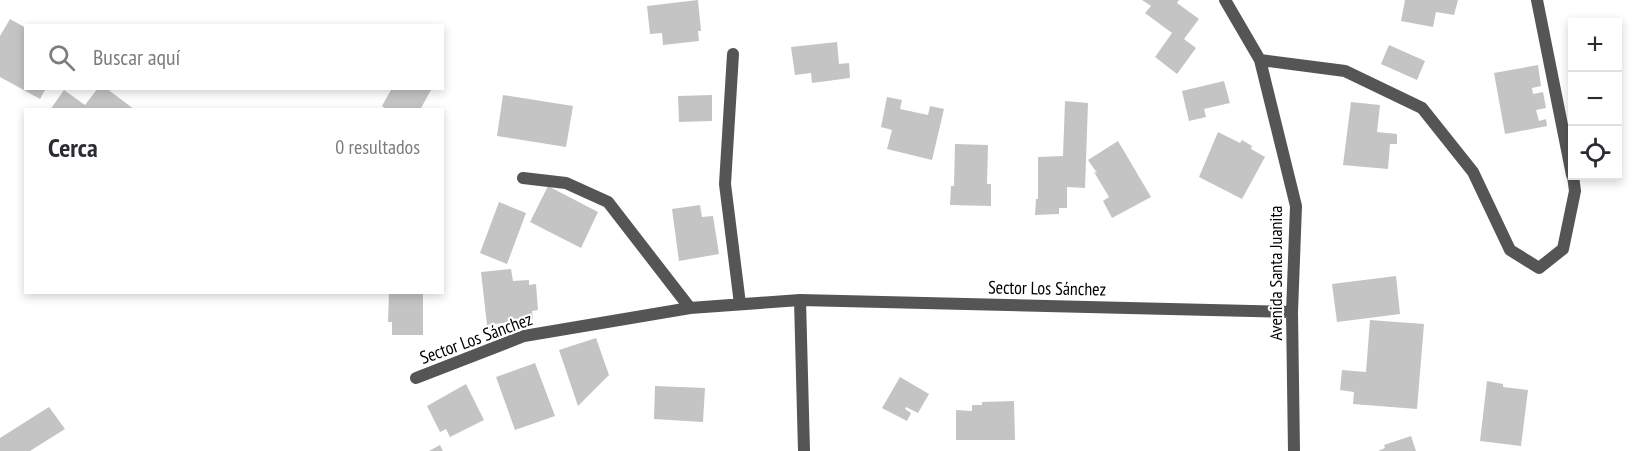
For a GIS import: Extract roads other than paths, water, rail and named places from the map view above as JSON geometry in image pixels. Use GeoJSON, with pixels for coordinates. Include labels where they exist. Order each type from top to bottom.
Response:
{"type":"FeatureCollection","features":[{"type":"Feature","properties":{"kind":"street","name":"Avenida Santa Juanita"},"geometry":{"type":"LineString","coordinates":[[1225,0],[1260,60],[1296,206],[1292,312],[1294,451]]}},
{"type":"Feature","properties":{"kind":"street"},"geometry":{"type":"LineString","coordinates":[[1537,0],[1568,151]]}},
{"type":"Feature","properties":{"kind":"street"},"geometry":{"type":"LineString","coordinates":[[733,54],[725,184],[740,304]]}},
{"type":"Feature","properties":{"kind":"street"},"geometry":{"type":"LineString","coordinates":[[1260,60],[1346,71],[1422,108],[1473,172],[1510,250],[1539,268],[1563,249],[1575,190],[1574,180]]}},
{"type":"Feature","properties":{"kind":"street"},"geometry":{"type":"LineString","coordinates":[[523,178],[566,183],[608,202],[690,308]]}},
{"type":"Feature","properties":{"kind":"street"},"geometry":{"type":"LineString","coordinates":[[800,300],[804,451]]}},
{"type":"Feature","properties":{"kind":"street","name":"Sector Los Sánchez"},"geometry":{"type":"LineString","coordinates":[[416,378],[524,336],[690,308],[740,304],[800,300],[1292,312]]}}]}
